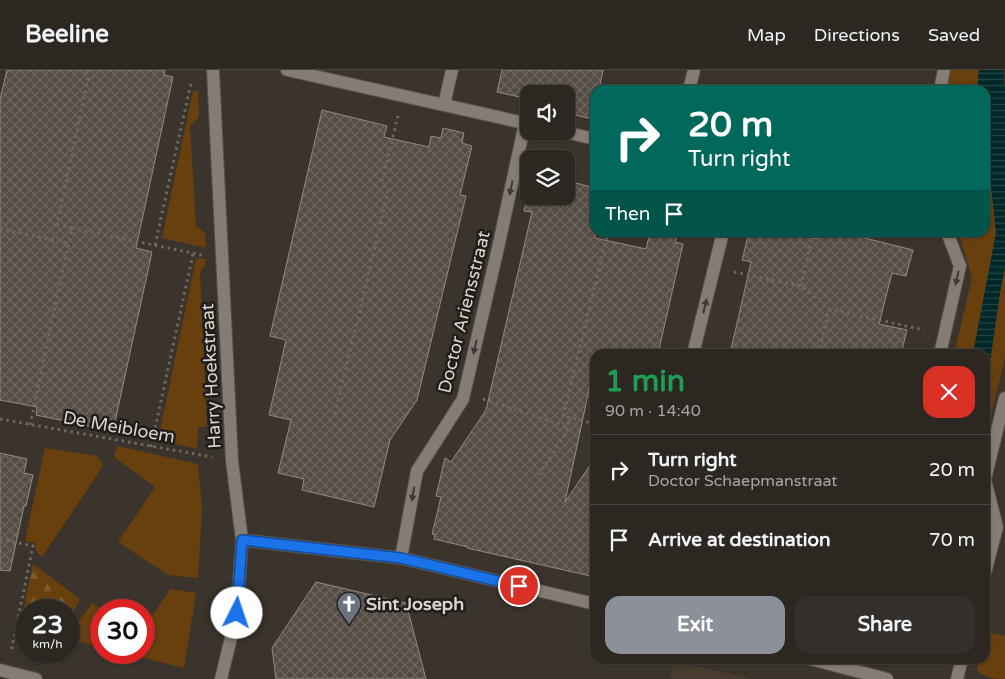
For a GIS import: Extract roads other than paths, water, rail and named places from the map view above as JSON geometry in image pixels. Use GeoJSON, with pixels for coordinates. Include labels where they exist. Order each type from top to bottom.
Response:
{"type":"FeatureCollection","features":[{"type":"Feature","properties":{"kind":"street"},"geometry":{"type":"LineString","coordinates":[[288,70],[520,122]]}},
{"type":"Feature","properties":{"kind":"street"},"geometry":{"type":"LineString","coordinates":[[444,105],[452,70]]}},
{"type":"Feature","properties":{"kind":"street"},"geometry":{"type":"LineString","coordinates":[[690,85],[694,70]]}},
{"type":"Feature","properties":{"kind":"street"},"geometry":{"type":"LineString","coordinates":[[941,85],[944,70]]}},
{"type":"Feature","properties":{"kind":"street","name":"Harry Hoekstraat"},"geometry":{"type":"LineString","coordinates":[[213,72],[232,461],[242,540],[237,613],[221,679]]}},
{"type":"Feature","properties":{"kind":"street"},"geometry":{"type":"LineString","coordinates":[[575,134],[590,138]]}},
{"type":"Feature","properties":{"kind":"street","name":"Doctor Ariensstraat"},"geometry":{"type":"LineString","coordinates":[[401,558],[417,471],[463,399],[523,140]]}},
{"type":"Feature","properties":{"kind":"street"},"geometry":{"type":"LineString","coordinates":[[694,349],[721,237]]}},
{"type":"Feature","properties":{"kind":"street"},"geometry":{"type":"LineString","coordinates":[[941,349],[960,266],[948,237]]}},
{"type":"Feature","properties":{"kind":"street"},"geometry":{"type":"LineString","coordinates":[[990,459],[1005,398]]}},
{"type":"Feature","properties":{"kind":"street"},"geometry":{"type":"LineString","coordinates":[[990,499],[997,528],[990,554]]}},
{"type":"Feature","properties":{"kind":"street"},"geometry":{"type":"LineString","coordinates":[[242,540],[401,558],[590,603]]}},
{"type":"Feature","properties":{"kind":"street"},"geometry":{"type":"LineString","coordinates":[[838,664],[887,679]]}},
{"type":"Feature","properties":{"kind":"street"},"geometry":{"type":"LineString","coordinates":[[957,679],[961,664]]}},
{"type":"Feature","properties":{"kind":"street"},"geometry":{"type":"LineString","coordinates":[[3,671],[36,679]]}},
{"type":"Feature","properties":{"kind":"water"},"geometry":{"type":"Polygon","coordinates":[[[979,70],[1004,70],[1005,267],[990,362],[990,349],[974,349],[996,233],[990,175],[990,85],[978,85],[979,70]]]}},
{"type":"Feature","properties":{"kind":"place","name":"Sint Joseph"},"geometry":{"type":"Point","coordinates":[349,625]}}]}
